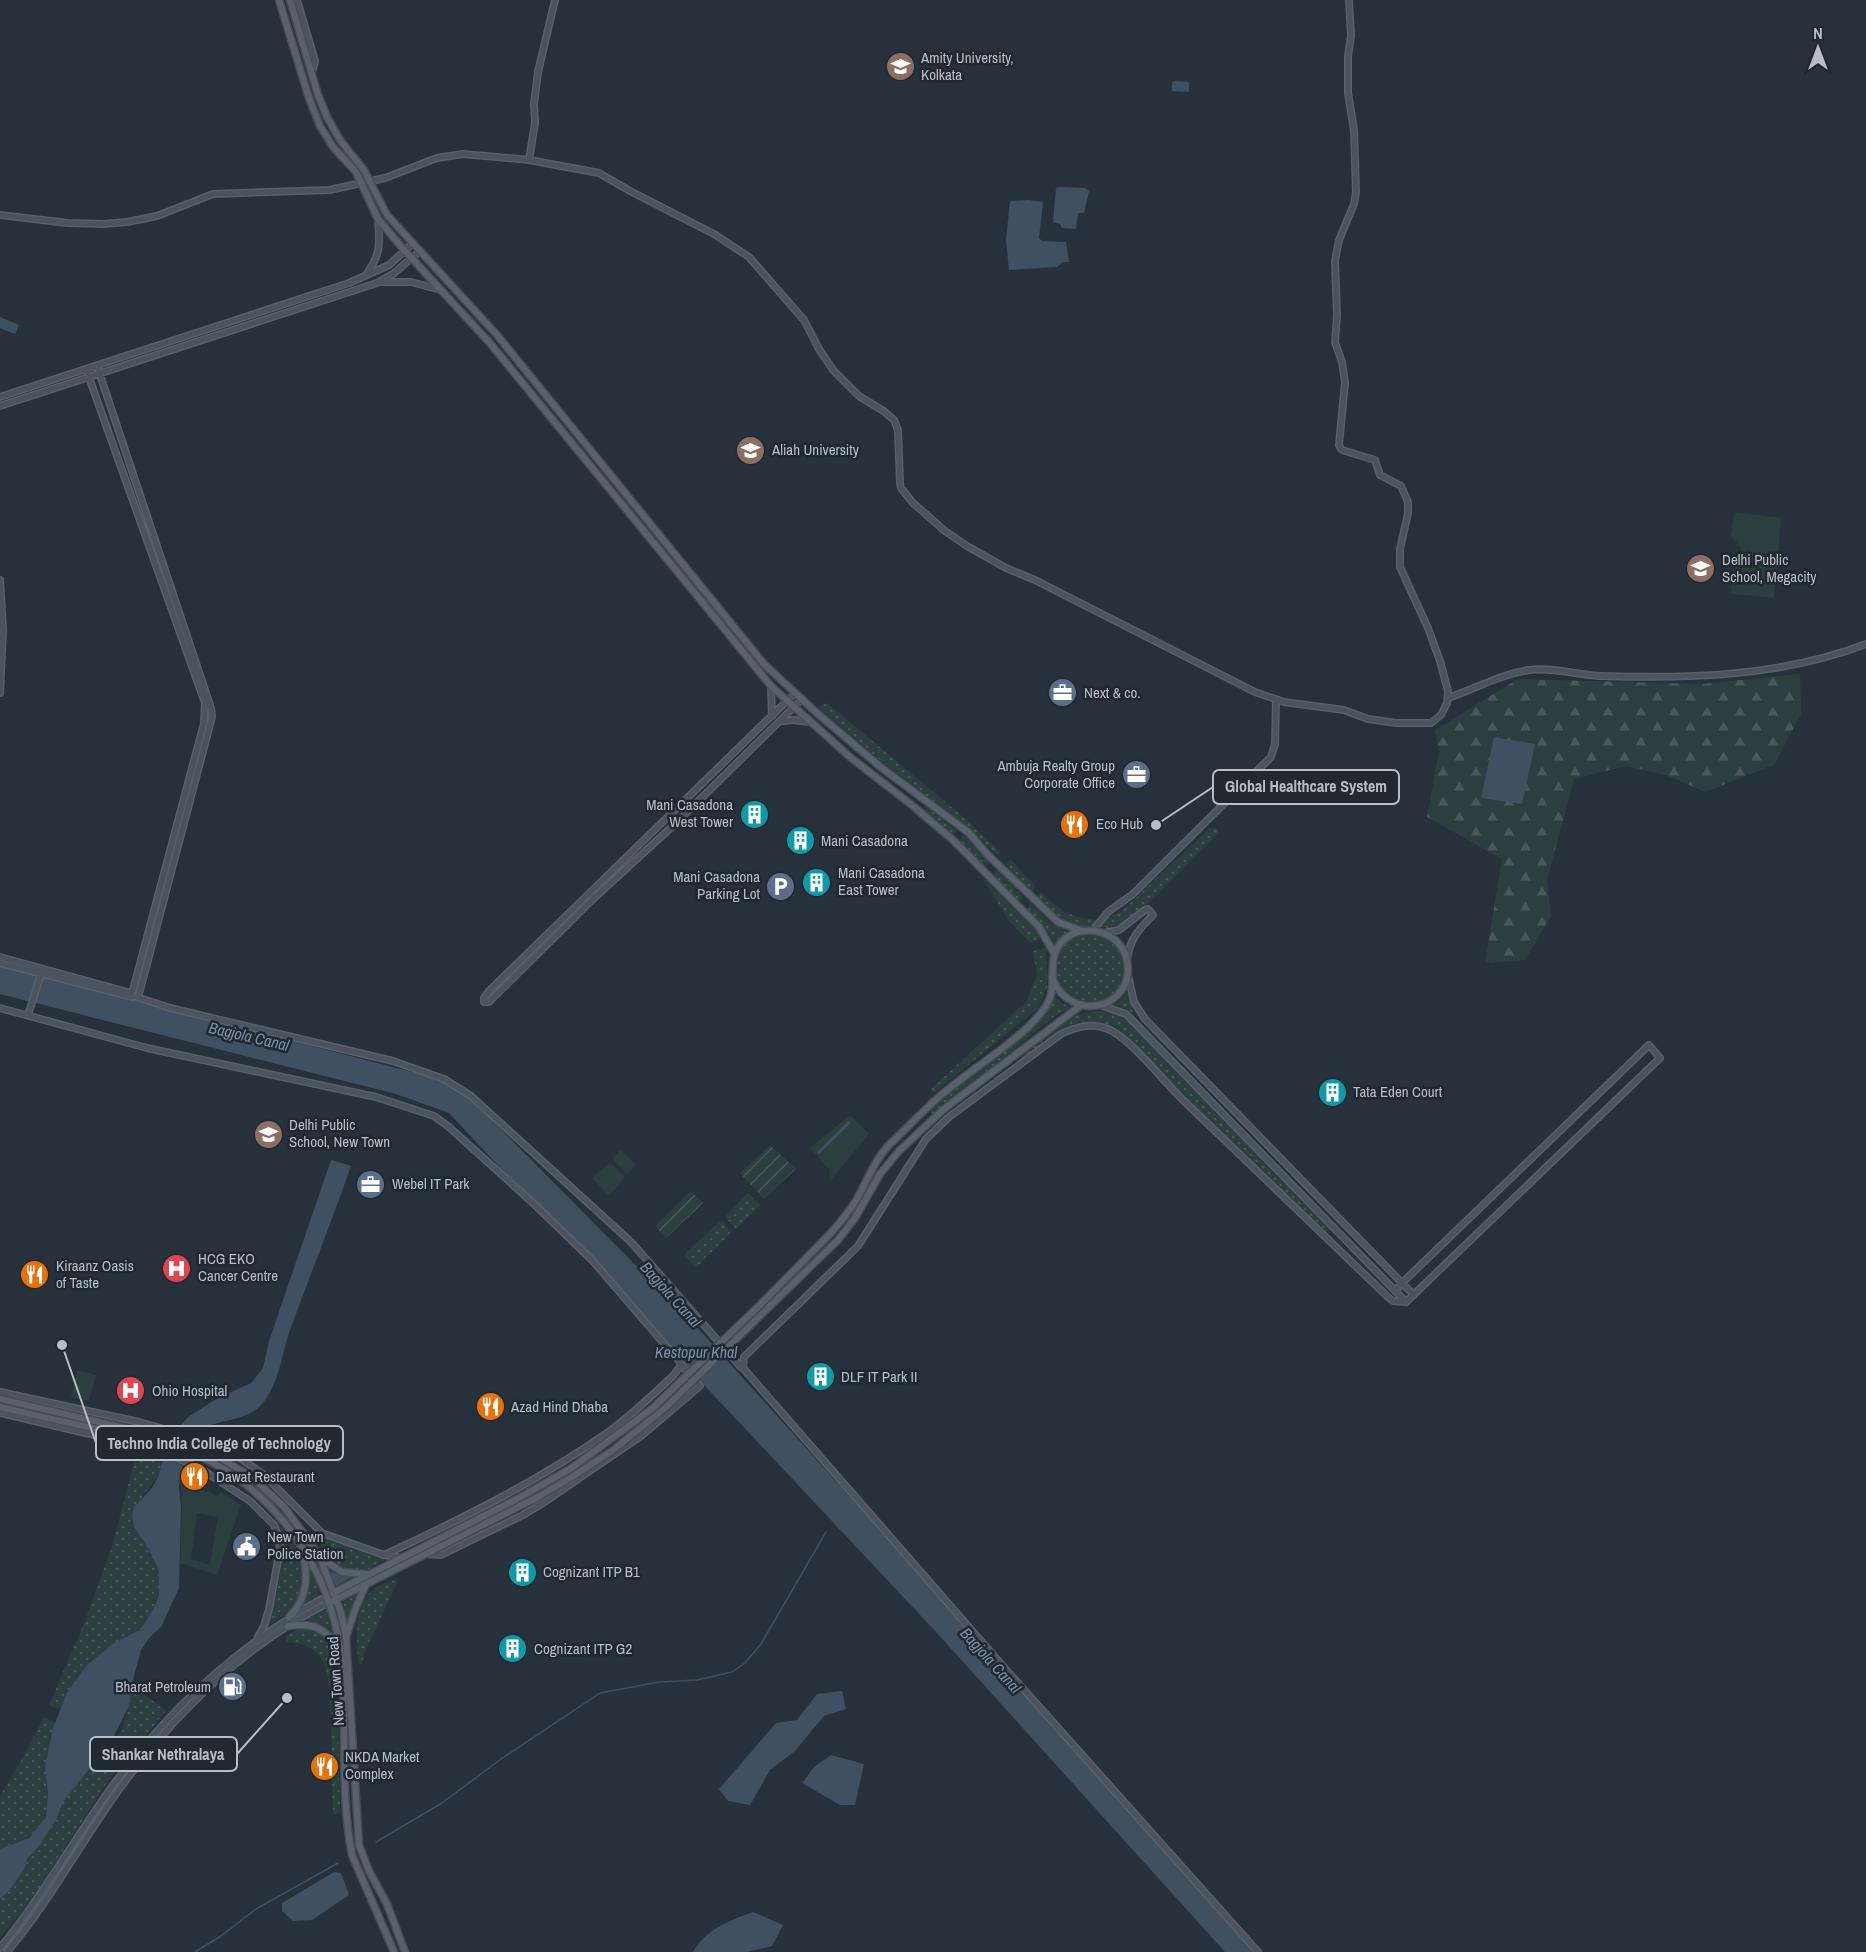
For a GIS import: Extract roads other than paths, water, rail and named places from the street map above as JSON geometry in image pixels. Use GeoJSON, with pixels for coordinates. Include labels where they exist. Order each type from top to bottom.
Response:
{"type":"FeatureCollection","features":[{"type":"Feature","properties":{"kind":"main road"},"geometry":{"type":"LineString","coordinates":[[279,0],[320,126],[333,147],[356,172],[378,219],[489,342],[771,686],[850,757],[957,843],[1039,927],[1054,953]]}},
{"type":"Feature","properties":{"kind":"main road"},"geometry":{"type":"LineString","coordinates":[[290,0],[327,117],[340,140],[361,165],[387,214],[419,252],[497,335],[764,664],[883,769],[969,833],[1058,922],[1082,931]]}},
{"type":"Feature","properties":{"kind":"main road"},"geometry":{"type":"LineString","coordinates":[[332,1597],[370,1574],[517,1499],[569,1469],[653,1408],[752,1314],[830,1235],[848,1214],[887,1147],[945,1091],[999,1050],[1036,1018],[1047,1005],[1052,994],[1051,969],[1054,953],[1065,939],[1082,931],[1093,930],[1102,933],[1119,944],[1127,961],[1128,973],[1121,990],[1116,997],[1100,1005],[1080,1006],[1062,996],[1052,978]]}},
{"type":"Feature","properties":{"kind":"main road"},"geometry":{"type":"LineString","coordinates":[[332,1597],[366,1584],[540,1496],[612,1451],[665,1408],[838,1240],[855,1218],[879,1174],[899,1151],[944,1109],[1080,1006]]}},
{"type":"Feature","properties":{"kind":"main road","name":"New Town Road"},"geometry":{"type":"LineString","coordinates":[[0,1399],[193,1444],[253,1478],[284,1507],[318,1556],[346,1637],[359,1845],[369,1871],[387,1904],[405,1952]]}},
{"type":"Feature","properties":{"kind":"main road"},"geometry":{"type":"LineString","coordinates":[[0,1407],[185,1450],[217,1466],[258,1494],[280,1517],[301,1545],[332,1597],[343,1690],[344,1771],[352,1854],[394,1952]]}},
{"type":"Feature","properties":{"kind":"main road"},"geometry":{"type":"LineString","coordinates":[[289,1617],[298,1608],[307,1576],[301,1545]]}},
{"type":"Feature","properties":{"kind":"main road"},"geometry":{"type":"LineString","coordinates":[[318,1556],[338,1571],[354,1575],[370,1574]]}},
{"type":"Feature","properties":{"kind":"main road"},"geometry":{"type":"LineString","coordinates":[[346,1637],[366,1584]]}},
{"type":"Feature","properties":{"kind":"main road"},"geometry":{"type":"LineString","coordinates":[[288,1626],[312,1625],[325,1632],[339,1646]]}},
{"type":"Feature","properties":{"kind":"street"},"geometry":{"type":"LineString","coordinates":[[297,0],[315,61],[312,72]]}},
{"type":"Feature","properties":{"kind":"street"},"geometry":{"type":"LineString","coordinates":[[529,160],[535,123],[534,104],[538,72],[555,0]]}},
{"type":"Feature","properties":{"kind":"street"},"geometry":{"type":"LineString","coordinates":[[0,215],[68,223],[127,222],[157,216],[202,197],[222,193],[329,190],[386,178],[436,158],[454,155],[476,154],[529,160],[604,175],[630,191],[698,225],[749,257],[804,320],[833,370],[859,396],[894,420],[898,430],[901,488],[913,503],[953,537],[998,564],[1248,689],[1292,704],[1344,710],[1374,720],[1423,724],[1437,719],[1445,708],[1448,691],[1434,643],[1400,567],[1400,549],[1408,513],[1408,502],[1402,488],[1380,475],[1375,460],[1345,451],[1339,445],[1345,382],[1342,362],[1335,342],[1337,315],[1335,261],[1339,240],[1354,204],[1356,192],[1354,130],[1348,93],[1347,56],[1351,36],[1349,0]]}},
{"type":"Feature","properties":{"kind":"street"},"geometry":{"type":"LineString","coordinates":[[365,276],[380,251],[378,219]]}},
{"type":"Feature","properties":{"kind":"street"},"geometry":{"type":"LineString","coordinates":[[0,397],[349,283],[389,265],[412,244]]}},
{"type":"Feature","properties":{"kind":"street"},"geometry":{"type":"LineString","coordinates":[[377,283],[393,274],[419,252]]}},
{"type":"Feature","properties":{"kind":"street"},"geometry":{"type":"LineString","coordinates":[[0,406],[377,283],[399,280],[442,291]]}},
{"type":"Feature","properties":{"kind":"street"},"geometry":{"type":"LineString","coordinates":[[97,366],[211,708],[212,717],[135,994]]}},
{"type":"Feature","properties":{"kind":"street"},"geometry":{"type":"LineString","coordinates":[[86,369],[205,703],[204,723],[135,994]]}},
{"type":"Feature","properties":{"kind":"street"},"geometry":{"type":"LineString","coordinates":[[0,580],[3,629],[0,693]]}},
{"type":"Feature","properties":{"kind":"street"},"geometry":{"type":"LineString","coordinates":[[1448,698],[1502,676],[1527,670],[1555,669],[1601,676],[1732,674],[1818,659],[1866,644]]}},
{"type":"Feature","properties":{"kind":"street"},"geometry":{"type":"LineString","coordinates":[[771,686],[772,716]]}},
{"type":"Feature","properties":{"kind":"street"},"geometry":{"type":"LineString","coordinates":[[795,693],[490,990],[483,999],[484,1002],[489,1002],[781,722],[802,699]]}},
{"type":"Feature","properties":{"kind":"street"},"geometry":{"type":"LineString","coordinates":[[1093,930],[1108,912],[1133,894],[1271,757],[1275,744],[1276,700]]}},
{"type":"Feature","properties":{"kind":"street"},"geometry":{"type":"LineString","coordinates":[[781,722],[794,720],[811,722]]}},
{"type":"Feature","properties":{"kind":"street"},"geometry":{"type":"LineString","coordinates":[[1102,933],[1119,930],[1145,909],[1152,912],[1153,915],[1130,942],[1127,961]]}},
{"type":"Feature","properties":{"kind":"street"},"geometry":{"type":"LineString","coordinates":[[0,957],[135,994],[170,1008],[393,1061],[452,1083],[471,1096],[631,1242],[1001,1664],[1258,1952]]}},
{"type":"Feature","properties":{"kind":"street"},"geometry":{"type":"LineString","coordinates":[[0,963],[40,976],[135,994]]}},
{"type":"Feature","properties":{"kind":"street"},"geometry":{"type":"LineString","coordinates":[[1128,973],[1134,1002],[1145,1019],[1413,1295]]}},
{"type":"Feature","properties":{"kind":"street"},"geometry":{"type":"LineString","coordinates":[[29,1013],[40,976]]}},
{"type":"Feature","properties":{"kind":"street"},"geometry":{"type":"LineString","coordinates":[[1100,1005],[1126,1014],[1406,1302]]}},
{"type":"Feature","properties":{"kind":"street"},"geometry":{"type":"LineString","coordinates":[[0,1008],[29,1013],[147,1048],[376,1097],[434,1116],[533,1203],[592,1260],[700,1386],[641,1436],[575,1483],[523,1515],[441,1555],[426,1554]]}},
{"type":"Feature","properties":{"kind":"street"},"geometry":{"type":"LineString","coordinates":[[742,1368],[744,1357],[858,1246],[926,1139],[949,1117],[1021,1063],[1060,1034],[1076,1027],[1091,1025],[1114,1032],[1282,1197],[1388,1297],[1393,1301],[1406,1302],[1659,1059],[1650,1046],[1395,1291]]}},
{"type":"Feature","properties":{"kind":"street"},"geometry":{"type":"LineString","coordinates":[[1015,1055],[1021,1063]]}},
{"type":"Feature","properties":{"kind":"street"},"geometry":{"type":"LineString","coordinates":[[384,1555],[497,1498],[572,1456],[610,1431],[639,1407],[673,1376],[681,1365]]}},
{"type":"Feature","properties":{"kind":"street"},"geometry":{"type":"LineString","coordinates":[[0,1392],[139,1422],[211,1442],[263,1474],[322,1533],[384,1555],[403,1558]]}},
{"type":"Feature","properties":{"kind":"street"},"geometry":{"type":"LineString","coordinates":[[0,1413],[151,1448],[175,1456],[250,1500],[268,1518],[278,1535],[280,1550],[266,1617],[258,1638]]}},
{"type":"Feature","properties":{"kind":"street"},"geometry":{"type":"LineString","coordinates":[[204,1471],[217,1466]]}},
{"type":"Feature","properties":{"kind":"street"},"geometry":{"type":"LineString","coordinates":[[268,1518],[280,1517]]}},
{"type":"Feature","properties":{"kind":"street"},"geometry":{"type":"LineString","coordinates":[[0,1948],[36,1904],[106,1795],[178,1706],[258,1638],[289,1617],[332,1597]]}},
{"type":"Feature","properties":{"kind":"street"},"geometry":{"type":"LineString","coordinates":[[7,1952],[41,1908],[119,1790],[184,1711],[231,1668],[332,1597]]}},
{"type":"Feature","properties":{"kind":"street"},"geometry":{"type":"LineString","coordinates":[[178,1706],[184,1711]]}},
{"type":"Feature","properties":{"kind":"water"},"geometry":{"type":"Polygon","coordinates":[[[1174,81],[1189,82],[1189,92],[1172,91],[1174,81]]]}},
{"type":"Feature","properties":{"kind":"water"},"geometry":{"type":"Polygon","coordinates":[[[1056,188],[1085,188],[1089,191],[1084,213],[1078,213],[1076,229],[1062,228],[1060,224],[1053,222],[1056,188]]]}},
{"type":"Feature","properties":{"kind":"water"},"geometry":{"type":"Polygon","coordinates":[[[1010,201],[1043,202],[1039,238],[1042,241],[1066,242],[1069,262],[1063,262],[1057,267],[1009,270],[1006,240],[1010,201]]]}},
{"type":"Feature","properties":{"kind":"water"},"geometry":{"type":"Polygon","coordinates":[[[0,317],[19,325],[15,334],[0,328],[0,317]]]}},
{"type":"Feature","properties":{"kind":"water"},"geometry":{"type":"Polygon","coordinates":[[[1494,737],[1535,744],[1522,804],[1481,798],[1494,737]]]}},
{"type":"Feature","properties":{"kind":"water","name":"Kestopur Khal"},"geometry":{"type":"Polygon","coordinates":[[[0,965],[416,1073],[460,1088],[695,1325],[1261,1952],[1225,1952],[936,1632],[449,1113],[396,1094],[0,994],[0,965]]]}},
{"type":"Feature","properties":{"kind":"water"},"geometry":{"type":"Polygon","coordinates":[[[848,1121],[851,1123],[819,1154],[817,1152],[848,1121]]]}},
{"type":"Feature","properties":{"kind":"water"},"geometry":{"type":"Polygon","coordinates":[[[331,1160],[351,1166],[290,1330],[270,1392],[257,1409],[243,1416],[212,1425],[198,1432],[180,1426],[188,1417],[218,1398],[251,1383],[263,1368],[269,1341],[331,1160]]]}},
{"type":"Feature","properties":{"kind":"water"},"geometry":{"type":"Polygon","coordinates":[[[166,1457],[183,1466],[179,1488],[181,1507],[179,1588],[161,1627],[141,1650],[129,1706],[111,1742],[63,1802],[56,1820],[39,1846],[27,1859],[24,1870],[9,1891],[0,1899],[0,1849],[29,1838],[46,1817],[48,1794],[45,1768],[53,1728],[67,1693],[86,1666],[114,1643],[140,1630],[153,1610],[159,1595],[159,1571],[150,1551],[134,1527],[132,1516],[134,1507],[152,1488],[166,1457]]]}},
{"type":"Feature","properties":{"kind":"water"},"geometry":{"type":"Polygon","coordinates":[[[328,1571],[352,1577],[336,1586],[328,1571]]]}},
{"type":"Feature","properties":{"kind":"water"},"geometry":{"type":"Polygon","coordinates":[[[842,1691],[846,1709],[824,1716],[795,1751],[770,1770],[750,1805],[728,1801],[719,1789],[776,1723],[797,1720],[817,1694],[842,1691]]]}},
{"type":"Feature","properties":{"kind":"water"},"geometry":{"type":"Polygon","coordinates":[[[831,1755],[864,1764],[855,1805],[840,1805],[802,1783],[814,1767],[831,1755]]]}},
{"type":"Feature","properties":{"kind":"water"},"geometry":{"type":"Polygon","coordinates":[[[334,1872],[341,1873],[349,1895],[312,1920],[293,1921],[282,1911],[282,1903],[334,1872]]]}},
{"type":"Feature","properties":{"kind":"water"},"geometry":{"type":"Polygon","coordinates":[[[753,1912],[783,1925],[772,1946],[747,1952],[693,1952],[704,1937],[711,1932],[753,1912]]]}},
{"type":"Feature","properties":{"kind":"waterway"},"geometry":{"type":"LineString","coordinates":[[376,1842],[442,1803],[501,1759],[600,1693],[659,1682],[697,1680],[732,1672],[745,1663],[761,1644],[826,1532]]}},
{"type":"Feature","properties":{"kind":"waterway"},"geometry":{"type":"LineString","coordinates":[[195,1952],[221,1936],[256,1909],[338,1863]]}},
{"type":"Feature","properties":{"kind":"place","name":"Amity University, Kolkata"},"geometry":{"type":"Point","coordinates":[900,67]}},
{"type":"Feature","properties":{"kind":"place","name":"Aliah University"},"geometry":{"type":"Point","coordinates":[751,450]}},
{"type":"Feature","properties":{"kind":"place","name":"Delhi Public School, Megacity"},"geometry":{"type":"Point","coordinates":[1701,569]}},
{"type":"Feature","properties":{"kind":"place","name":"Next & co."},"geometry":{"type":"Point","coordinates":[1063,693]}},
{"type":"Feature","properties":{"kind":"place","name":"Ambuja Realty Group Corporate Office"},"geometry":{"type":"Point","coordinates":[1136,775]}},
{"type":"Feature","properties":{"kind":"place","name":"Mani Casadona West Tower"},"geometry":{"type":"Point","coordinates":[754,814]}},
{"type":"Feature","properties":{"kind":"place","name":"Eco Hub"},"geometry":{"type":"Point","coordinates":[1075,824]}},
{"type":"Feature","properties":{"kind":"place","name":"Global Healthcare System"},"geometry":{"type":"Point","coordinates":[1156,825]}},
{"type":"Feature","properties":{"kind":"place","name":"Mani Casadona"},"geometry":{"type":"Point","coordinates":[800,841]}},
{"type":"Feature","properties":{"kind":"place","name":"Mani Casadona East Tower"},"geometry":{"type":"Point","coordinates":[817,882]}},
{"type":"Feature","properties":{"kind":"place","name":"Mani Casadona Parking Lot"},"geometry":{"type":"Point","coordinates":[781,886]}},
{"type":"Feature","properties":{"kind":"place","name":"Tata Eden Court"},"geometry":{"type":"Point","coordinates":[1332,1092]}},
{"type":"Feature","properties":{"kind":"place","name":"Delhi Public School, New Town"},"geometry":{"type":"Point","coordinates":[268,1134]}},
{"type":"Feature","properties":{"kind":"place","name":"Webel IT Park"},"geometry":{"type":"Point","coordinates":[371,1184]}},
{"type":"Feature","properties":{"kind":"place","name":"HCG EKO Cancer Centre"},"geometry":{"type":"Point","coordinates":[177,1268]}},
{"type":"Feature","properties":{"kind":"place","name":"Kiraanz Oasis of Taste"},"geometry":{"type":"Point","coordinates":[35,1275]}},
{"type":"Feature","properties":{"kind":"place","name":"Techno India College of Technology"},"geometry":{"type":"Point","coordinates":[62,1345]}},
{"type":"Feature","properties":{"kind":"place","name":"DLF IT Park II"},"geometry":{"type":"Point","coordinates":[820,1377]}},
{"type":"Feature","properties":{"kind":"place","name":"Ohio Hospital"},"geometry":{"type":"Point","coordinates":[131,1391]}},
{"type":"Feature","properties":{"kind":"place","name":"Azad Hind Dhaba"},"geometry":{"type":"Point","coordinates":[490,1407]}},
{"type":"Feature","properties":{"kind":"place","name":"Dawat Restaurant"},"geometry":{"type":"Point","coordinates":[195,1477]}},
{"type":"Feature","properties":{"kind":"place","name":"New Town Police Station"},"geometry":{"type":"Point","coordinates":[246,1546]}},
{"type":"Feature","properties":{"kind":"place","name":"Cognizant ITP B1"},"geometry":{"type":"Point","coordinates":[522,1572]}},
{"type":"Feature","properties":{"kind":"place","name":"Cognizant ITP G2"},"geometry":{"type":"Point","coordinates":[513,1649]}},
{"type":"Feature","properties":{"kind":"place","name":"Bharat Petroleum"},"geometry":{"type":"Point","coordinates":[232,1687]}},
{"type":"Feature","properties":{"kind":"place","name":"Shankar Nethralaya"},"geometry":{"type":"Point","coordinates":[287,1698]}},
{"type":"Feature","properties":{"kind":"place","name":"NKDA Market Complex"},"geometry":{"type":"Point","coordinates":[324,1766]}},
{"type":"Feature","properties":{"kind":"water label","name":"Bagjola Canal"},"geometry":{"type":"Point","coordinates":[249,1036]}},
{"type":"Feature","properties":{"kind":"water label","name":"Bagjola Canal"},"geometry":{"type":"Point","coordinates":[671,1294]}},
{"type":"Feature","properties":{"kind":"water label","name":"Bagjola Canal"},"geometry":{"type":"Point","coordinates":[991,1660]}}]}
